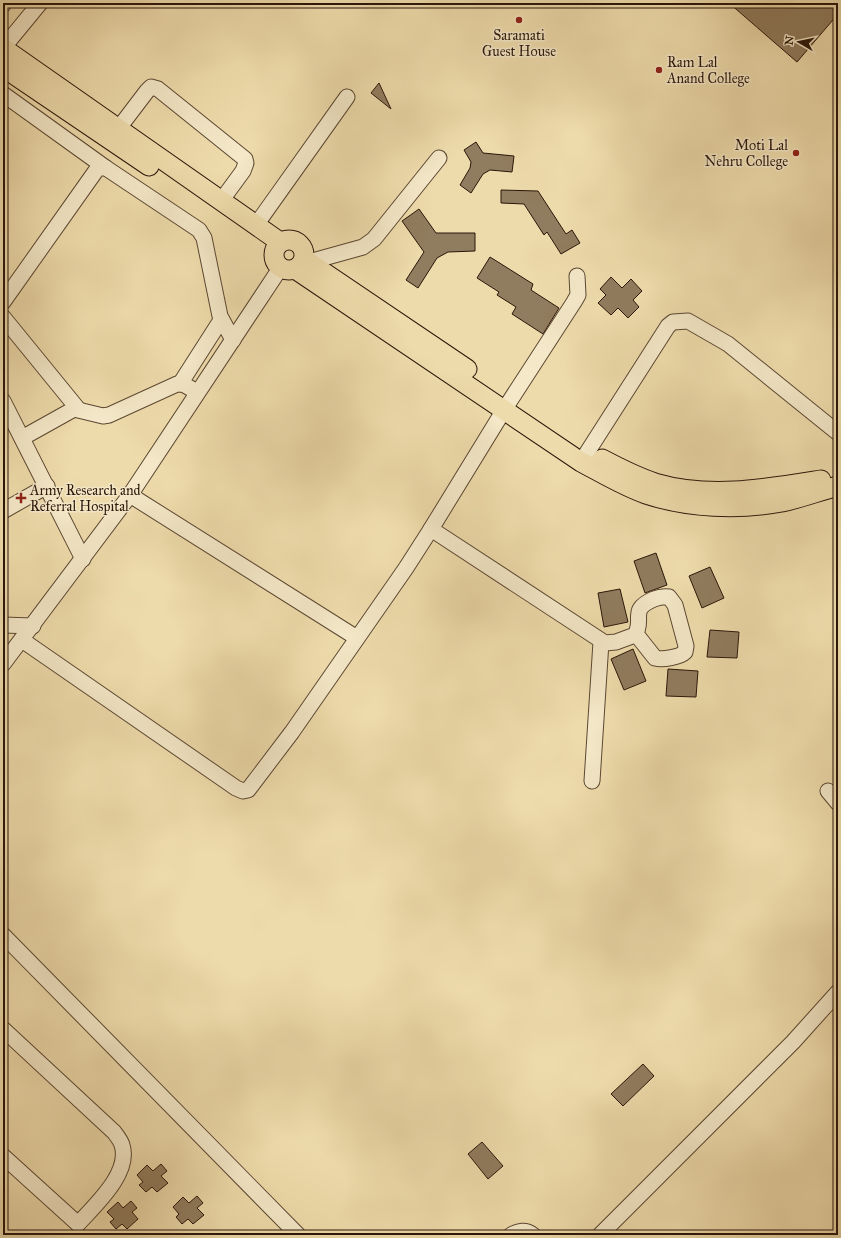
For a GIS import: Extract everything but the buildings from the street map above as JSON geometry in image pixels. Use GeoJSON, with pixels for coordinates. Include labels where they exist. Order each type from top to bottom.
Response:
{"type":"FeatureCollection","features":[{"type":"Feature","properties":{"kind":"main road"},"geometry":{"type":"LineString","coordinates":[[3,48],[114,134],[291,258],[622,484],[646,494],[694,504],[736,506],[771,503],[838,486]]}},
{"type":"Feature","properties":{"kind":"main road"},"geometry":{"type":"LineString","coordinates":[[3,68],[114,134],[221,201],[256,225],[291,258]]}},
{"type":"Feature","properties":{"kind":"main road"},"geometry":{"type":"LineString","coordinates":[[584,457],[655,482],[688,489],[737,492],[768,489],[838,477]]}},
{"type":"Feature","properties":{"kind":"lane"},"geometry":{"type":"LineString","coordinates":[[3,48],[40,3]]}},
{"type":"Feature","properties":{"kind":"lane"},"geometry":{"type":"LineString","coordinates":[[114,134],[151,87],[158,89],[245,159],[246,163],[243,171],[221,201]]}},
{"type":"Feature","properties":{"kind":"lane"},"geometry":{"type":"LineString","coordinates":[[3,94],[106,168],[199,230],[204,238],[221,320],[233,340]]}},
{"type":"Feature","properties":{"kind":"lane"},"geometry":{"type":"LineString","coordinates":[[256,225],[347,97]]}},
{"type":"Feature","properties":{"kind":"lane"},"geometry":{"type":"LineString","coordinates":[[3,664],[84,559],[130,495],[197,392],[291,258],[368,244],[374,239],[439,158]]}},
{"type":"Feature","properties":{"kind":"lane"},"geometry":{"type":"LineString","coordinates":[[3,302],[98,168],[106,168]]}},
{"type":"Feature","properties":{"kind":"lane"},"geometry":{"type":"LineString","coordinates":[[22,640],[236,788],[243,791],[248,790],[292,732],[406,568],[574,302],[578,295],[576,276]]}},
{"type":"Feature","properties":{"kind":"lane"},"geometry":{"type":"LineString","coordinates":[[3,317],[78,409]]}},
{"type":"Feature","properties":{"kind":"lane"},"geometry":{"type":"LineString","coordinates":[[22,438],[68,412],[78,409],[103,416],[109,415],[180,384],[221,320]]}},
{"type":"Feature","properties":{"kind":"lane"},"geometry":{"type":"LineString","coordinates":[[584,457],[668,326],[680,320],[697,325],[728,344],[838,433]]}},
{"type":"Feature","properties":{"kind":"lane"},"geometry":{"type":"LineString","coordinates":[[180,384],[197,392]]}},
{"type":"Feature","properties":{"kind":"lane"},"geometry":{"type":"LineString","coordinates":[[3,402],[84,559]]}},
{"type":"Feature","properties":{"kind":"lane"},"geometry":{"type":"LineString","coordinates":[[3,511],[46,486]]}},
{"type":"Feature","properties":{"kind":"lane"},"geometry":{"type":"LineString","coordinates":[[130,495],[357,638]]}},
{"type":"Feature","properties":{"kind":"lane"},"geometry":{"type":"LineString","coordinates":[[430,529],[601,642],[610,644],[636,634]]}},
{"type":"Feature","properties":{"kind":"lane"},"geometry":{"type":"LineString","coordinates":[[3,625],[33,626]]}},
{"type":"Feature","properties":{"kind":"lane"},"geometry":{"type":"LineString","coordinates":[[592,781],[601,642]]}},
{"type":"Feature","properties":{"kind":"lane"},"geometry":{"type":"LineString","coordinates":[[828,791],[838,803]]}},
{"type":"Feature","properties":{"kind":"lane"},"geometry":{"type":"LineString","coordinates":[[3,935],[298,1235]]}},
{"type":"Feature","properties":{"kind":"lane"},"geometry":{"type":"LineString","coordinates":[[600,1235],[793,1042],[838,992]]}},
{"type":"Feature","properties":{"kind":"lane"},"geometry":{"type":"LineString","coordinates":[[3,1028],[114,1132],[122,1143],[124,1154],[123,1162],[118,1174],[110,1187],[73,1229],[3,1156]]}},
{"type":"Feature","properties":{"kind":"lane"},"geometry":{"type":"LineString","coordinates":[[511,1235],[521,1230],[529,1232],[533,1235]]}},
{"type":"Feature","properties":{"kind":"place","name":"Saramati Guest House"},"geometry":{"type":"Point","coordinates":[519,20]}},
{"type":"Feature","properties":{"kind":"place","name":"Ram Lal Anand College"},"geometry":{"type":"Point","coordinates":[659,70]}},
{"type":"Feature","properties":{"kind":"place","name":"Moti Lal Nehru College"},"geometry":{"type":"Point","coordinates":[796,153]}},
{"type":"Feature","properties":{"kind":"place","name":"Army Research and Referral Hospital"},"geometry":{"type":"Point","coordinates":[21,498]}}]}
